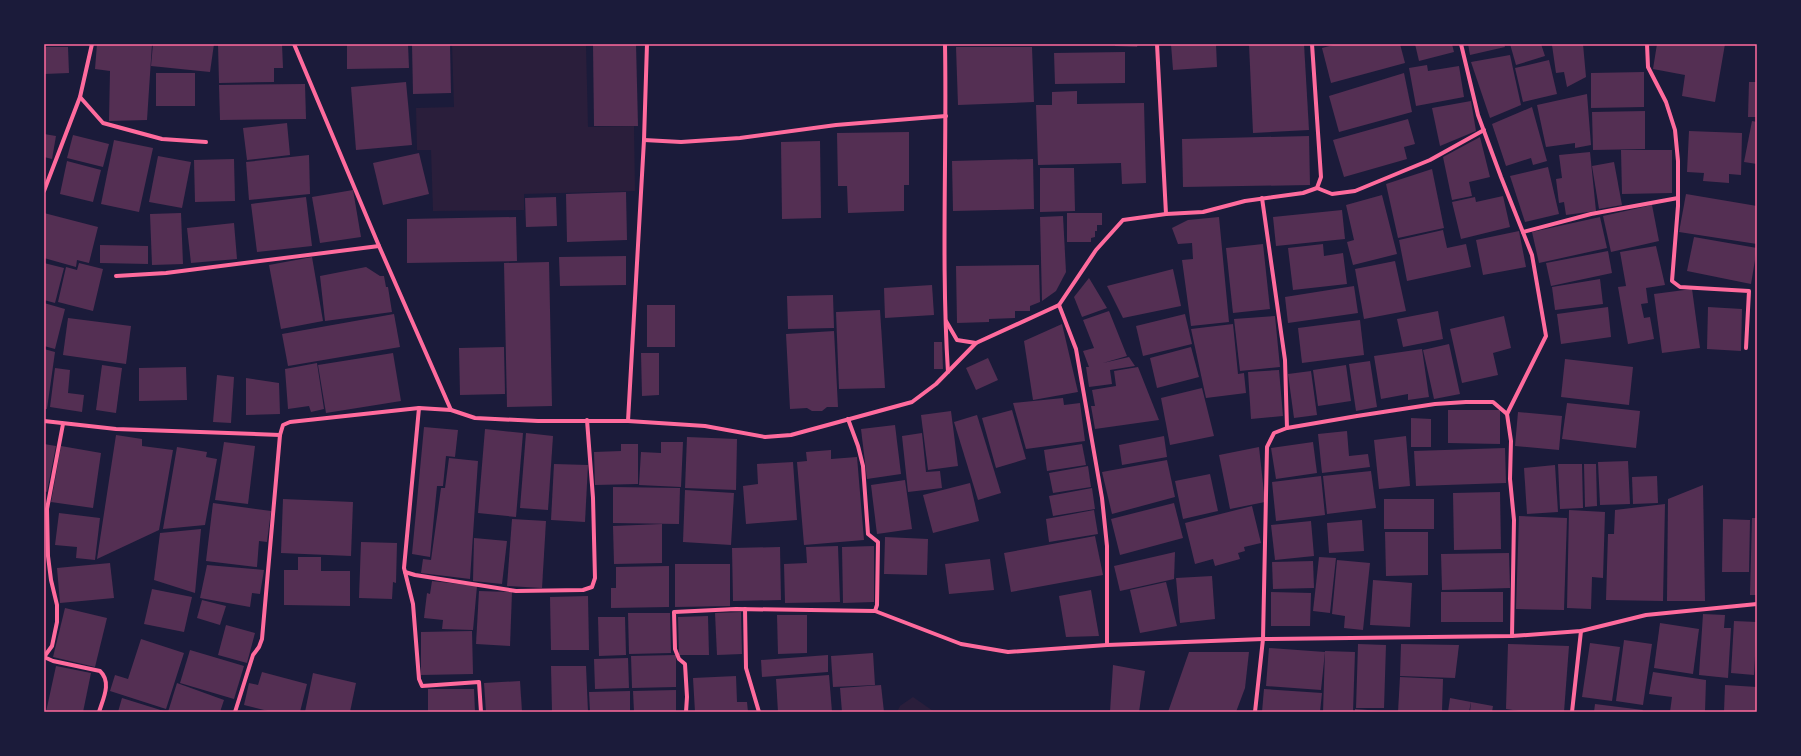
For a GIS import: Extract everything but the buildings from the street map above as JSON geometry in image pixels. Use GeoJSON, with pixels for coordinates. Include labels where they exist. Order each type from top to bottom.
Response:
{"type":"FeatureCollection","features":[{"type":"Feature","properties":{"kind":"street"},"geometry":{"type":"LineString","coordinates":[[44,191],[80,97],[92,44]]}},
{"type":"Feature","properties":{"kind":"street"},"geometry":{"type":"LineString","coordinates":[[294,44],[379,246],[451,410]]}},
{"type":"Feature","properties":{"kind":"street"},"geometry":{"type":"LineString","coordinates":[[628,421],[644,140],[647,44]]}},
{"type":"Feature","properties":{"kind":"street"},"geometry":{"type":"LineString","coordinates":[[945,44],[945,319],[948,372]]}},
{"type":"Feature","properties":{"kind":"street"},"geometry":{"type":"LineString","coordinates":[[1158,44],[1166,214]]}},
{"type":"Feature","properties":{"kind":"street"},"geometry":{"type":"LineString","coordinates":[[1312,44],[1321,177],[1317,188]]}},
{"type":"Feature","properties":{"kind":"street"},"geometry":{"type":"LineString","coordinates":[[1461,44],[1478,115],[1532,255],[1546,336],[1507,414],[1511,441],[1510,479],[1514,520],[1512,636]]}},
{"type":"Feature","properties":{"kind":"street"},"geometry":{"type":"LineString","coordinates":[[1647,44],[1648,68],[1666,102],[1675,130],[1678,161],[1678,198],[1672,281],[1680,287],[1749,291],[1746,348]]}},
{"type":"Feature","properties":{"kind":"street"},"geometry":{"type":"LineString","coordinates":[[80,97],[103,123],[162,139],[206,142]]}},
{"type":"Feature","properties":{"kind":"street"},"geometry":{"type":"LineString","coordinates":[[644,140],[681,142],[740,138],[836,124],[946,116]]}},
{"type":"Feature","properties":{"kind":"street"},"geometry":{"type":"LineString","coordinates":[[235,712],[253,655],[259,647],[262,639],[280,435],[283,426],[290,422],[419,408],[451,410],[475,418],[538,421],[628,421],[705,426],[765,437],[791,435],[912,402],[936,384],[976,343],[1059,305],[1096,250],[1123,220],[1166,214],[1203,212],[1245,201],[1303,193],[1317,188],[1332,194],[1355,191],[1430,160],[1484,130]]}},
{"type":"Feature","properties":{"kind":"street"},"geometry":{"type":"LineString","coordinates":[[1262,198],[1285,360],[1286,428]]}},
{"type":"Feature","properties":{"kind":"street"},"geometry":{"type":"LineString","coordinates":[[1522,232],[1591,214],[1678,198]]}},
{"type":"Feature","properties":{"kind":"street"},"geometry":{"type":"LineString","coordinates":[[116,276],[166,273],[379,246]]}},
{"type":"Feature","properties":{"kind":"street"},"geometry":{"type":"LineString","coordinates":[[1059,305],[1076,349],[1102,498],[1107,546],[1107,645]]}},
{"type":"Feature","properties":{"kind":"street"},"geometry":{"type":"LineString","coordinates":[[945,319],[957,340],[976,343]]}},
{"type":"Feature","properties":{"kind":"street"},"geometry":{"type":"LineString","coordinates":[[1255,712],[1263,639],[1267,447],[1274,433],[1286,428],[1365,414],[1466,402],[1493,402],[1507,414]]}},
{"type":"Feature","properties":{"kind":"street"},"geometry":{"type":"LineString","coordinates":[[419,408],[405,553],[405,572],[413,604],[419,679],[422,686],[479,682],[481,712]]}},
{"type":"Feature","properties":{"kind":"street"},"geometry":{"type":"LineString","coordinates":[[848,419],[858,446],[863,466],[868,534],[878,542],[877,606],[875,611]]}},
{"type":"Feature","properties":{"kind":"street"},"geometry":{"type":"LineString","coordinates":[[405,572],[415,575],[516,591],[582,590],[592,587],[595,578],[593,498],[586,420]]}},
{"type":"Feature","properties":{"kind":"street"},"geometry":{"type":"LineString","coordinates":[[44,422],[116,429],[280,435]]}},
{"type":"Feature","properties":{"kind":"street"},"geometry":{"type":"LineString","coordinates":[[63,424],[47,509],[48,556],[51,580],[57,605],[57,622],[52,646],[44,657],[53,661],[104,674],[107,684],[99,712]]}},
{"type":"Feature","properties":{"kind":"street"},"geometry":{"type":"LineString","coordinates":[[686,712],[686,664],[679,659],[675,649],[674,612],[745,609],[875,611],[961,644],[1008,652],[1107,645],[1263,639],[1512,636],[1581,631],[1646,615],[1757,604]]}},
{"type":"Feature","properties":{"kind":"street"},"geometry":{"type":"LineString","coordinates":[[745,609],[746,668],[759,712]]}},
{"type":"Feature","properties":{"kind":"street"},"geometry":{"type":"LineString","coordinates":[[1572,712],[1581,631]]}},
{"type":"Feature","properties":{"kind":"shaded area"},"geometry":{"type":"Polygon","coordinates":[[[452,44],[586,44],[588,127],[634,126],[635,191],[524,194],[524,210],[433,211],[431,150],[417,150],[416,108],[454,107],[452,44]]]}},
{"type":"Feature","properties":{"kind":"shaded area"},"geometry":{"type":"Polygon","coordinates":[[[913,697],[933,712],[897,712],[900,706],[913,697]]]}}]}
